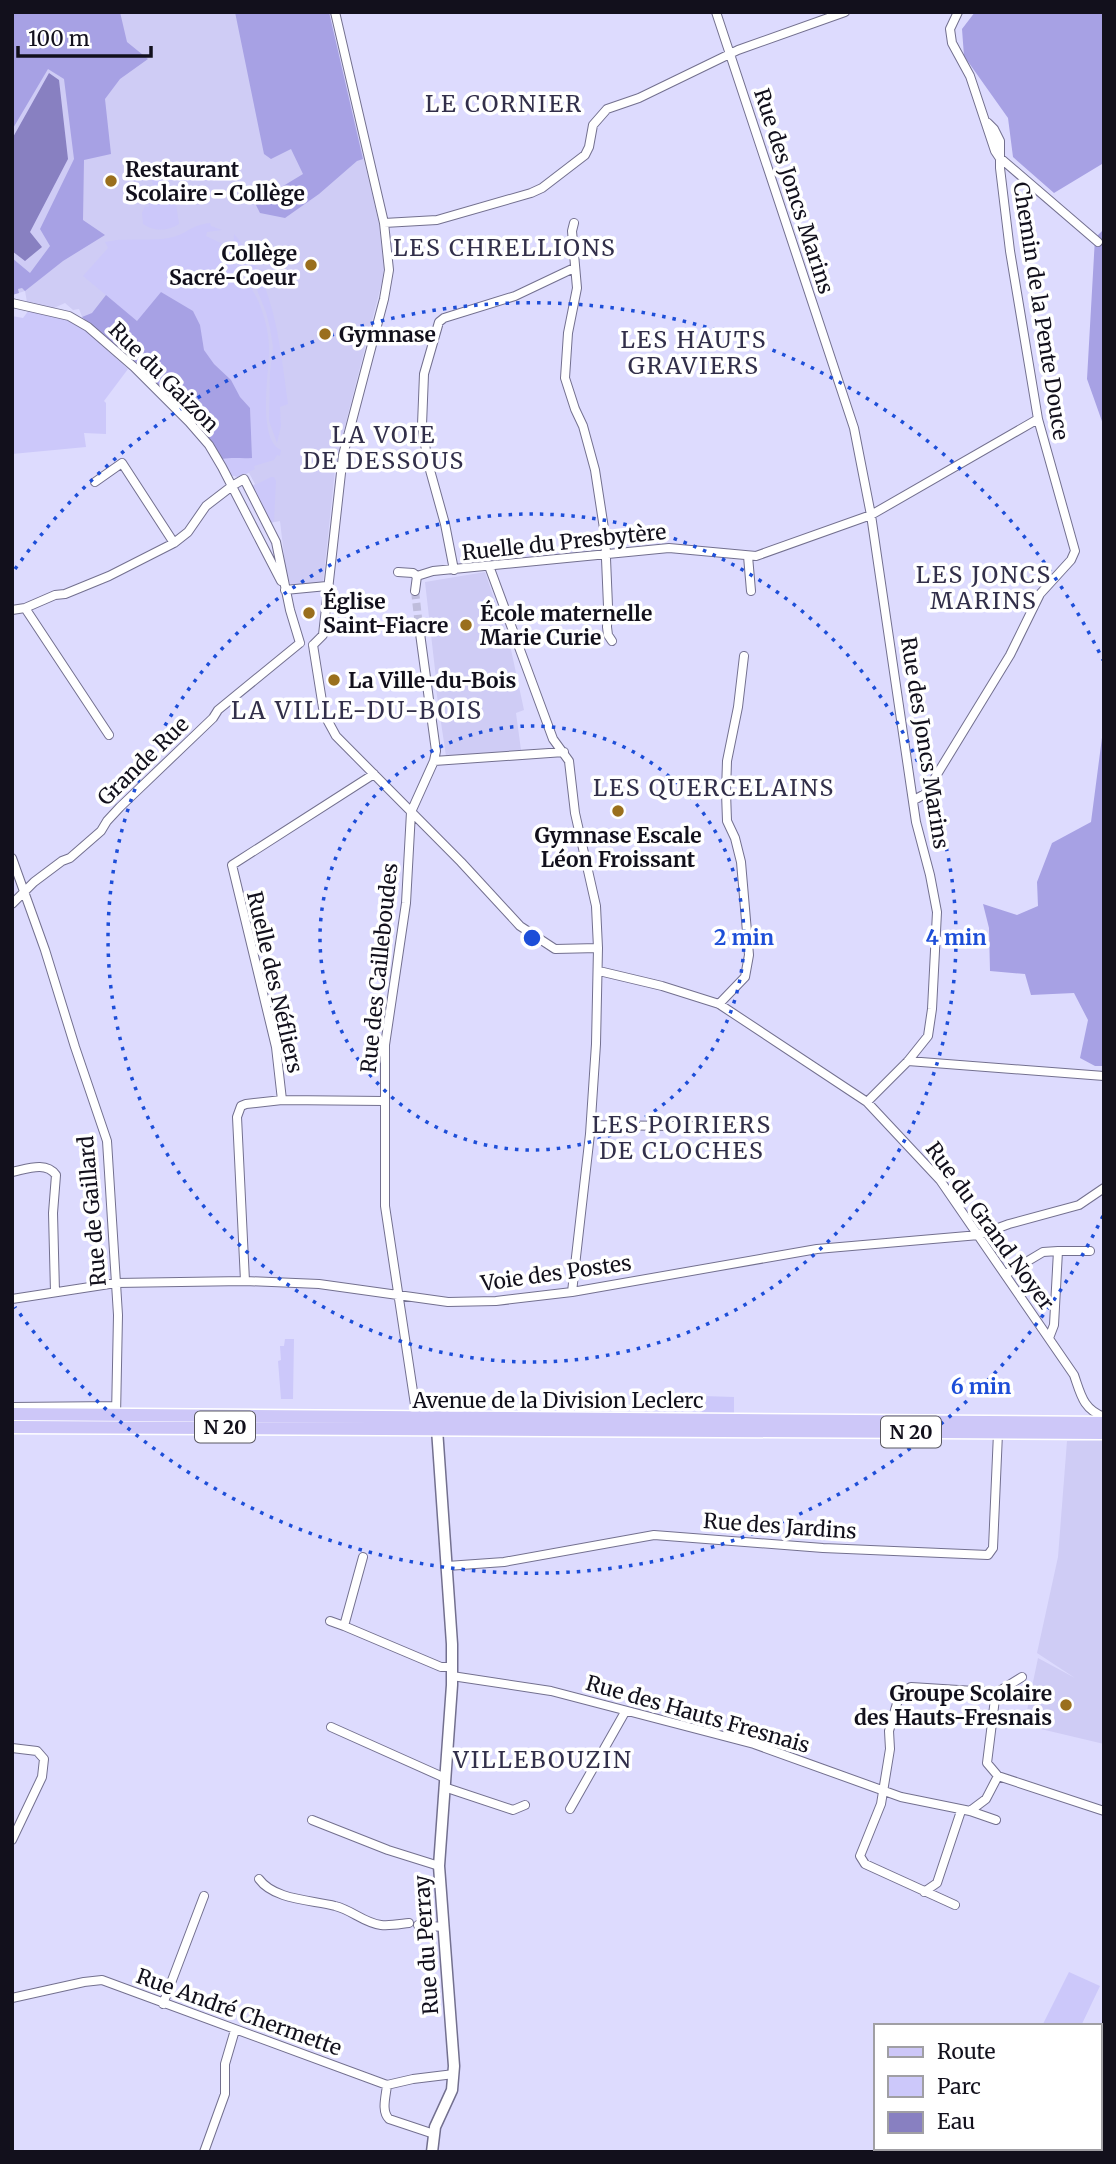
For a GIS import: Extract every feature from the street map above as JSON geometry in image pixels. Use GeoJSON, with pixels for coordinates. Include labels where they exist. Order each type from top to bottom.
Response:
{"type":"FeatureCollection","features":[{"type":"Feature","properties":{"kind":"main road","name":"Avenue de la Division Leclerc"},"geometry":{"type":"LineString","coordinates":[[12,1414],[116,1411],[417,1418],[1104,1423]]}},
{"type":"Feature","properties":{"kind":"main road","name":"Avenue de la Division Leclerc"},"geometry":{"type":"LineString","coordinates":[[12,1427],[1104,1433]]}},
{"type":"Feature","properties":{"kind":"street"},"geometry":{"type":"LineString","coordinates":[[313,645],[323,635],[343,455],[389,270],[384,223],[335,12]]}},
{"type":"Feature","properties":{"kind":"street","name":"Rue des Joncs Marins"},"geometry":{"type":"LineString","coordinates":[[716,12],[854,428],[871,515],[918,831],[935,894],[938,927],[928,1036],[908,1061],[867,1102]]}},
{"type":"Feature","properties":{"kind":"street"},"geometry":{"type":"LineString","coordinates":[[384,223],[437,220],[542,188],[585,155],[593,125],[602,113],[730,54],[845,12]]}},
{"type":"Feature","properties":{"kind":"street","name":"Chemin de la Pente Douce"},"geometry":{"type":"LineString","coordinates":[[914,800],[925,794],[1010,655],[1040,594],[1075,551],[1038,419],[1018,305],[999,157],[970,76],[952,43],[950,29],[958,12]]}},
{"type":"Feature","properties":{"kind":"street"},"geometry":{"type":"LineString","coordinates":[[999,157],[1098,242]]}},
{"type":"Feature","properties":{"kind":"street"},"geometry":{"type":"LineString","coordinates":[[574,223],[572,231],[577,288],[568,333],[565,378],[583,426],[595,470],[606,553],[607,627],[612,641]]}},
{"type":"Feature","properties":{"kind":"street"},"geometry":{"type":"LineString","coordinates":[[454,570],[445,524],[428,463],[422,425],[424,374],[439,322],[444,318],[515,296],[574,268]]}},
{"type":"Feature","properties":{"kind":"street","name":"Rue du Gaizon"},"geometry":{"type":"LineString","coordinates":[[12,303],[69,316],[90,329],[134,367],[189,422],[209,445],[285,590]]}},
{"type":"Feature","properties":{"kind":"street","name":"Ruelle du Presbytère"},"geometry":{"type":"LineString","coordinates":[[398,572],[413,573],[417,576],[433,571],[668,548],[756,556],[871,515],[1038,419]]}},
{"type":"Feature","properties":{"kind":"street"},"geometry":{"type":"LineString","coordinates":[[94,482],[122,463],[174,543]]}},
{"type":"Feature","properties":{"kind":"street","name":"Rue du Gaizon"},"geometry":{"type":"LineString","coordinates":[[232,486],[244,480],[276,542],[285,590],[300,642]]}},
{"type":"Feature","properties":{"kind":"street"},"geometry":{"type":"LineString","coordinates":[[12,610],[25,608],[109,576],[174,543],[188,532],[206,506],[232,486]]}},
{"type":"Feature","properties":{"kind":"street"},"geometry":{"type":"LineString","coordinates":[[748,556],[751,591]]}},
{"type":"Feature","properties":{"kind":"street"},"geometry":{"type":"LineString","coordinates":[[489,566],[553,739],[569,761],[575,813],[596,906],[599,971],[591,1125],[572,1292]]}},
{"type":"Feature","properties":{"kind":"street"},"geometry":{"type":"LineString","coordinates":[[415,591],[417,576]]}},
{"type":"Feature","properties":{"kind":"street"},"geometry":{"type":"LineString","coordinates":[[285,590],[327,586]]}},
{"type":"Feature","properties":{"kind":"street"},"geometry":{"type":"LineString","coordinates":[[25,608],[109,735]]}},
{"type":"Feature","properties":{"kind":"street"},"geometry":{"type":"LineString","coordinates":[[419,626],[436,751],[434,761],[564,752]]}},
{"type":"Feature","properties":{"kind":"street"},"geometry":{"type":"LineString","coordinates":[[300,642],[313,645]]}},
{"type":"Feature","properties":{"kind":"street","name":"Grande Rue"},"geometry":{"type":"LineString","coordinates":[[12,904],[24,890],[62,861],[71,858],[101,831],[122,805],[213,718],[218,710],[300,642]]}},
{"type":"Feature","properties":{"kind":"street"},"geometry":{"type":"LineString","coordinates":[[313,645],[321,699],[327,723],[335,736],[476,878],[513,920],[546,945],[559,950],[598,948]]}},
{"type":"Feature","properties":{"kind":"street"},"geometry":{"type":"LineString","coordinates":[[719,1004],[746,977],[749,955],[741,862],[727,821],[726,792],[727,761],[744,656]]}},
{"type":"Feature","properties":{"kind":"street","name":"Rue des Cailleboudes"},"geometry":{"type":"LineString","coordinates":[[417,1418],[412,1400],[385,1206],[385,1045],[406,903],[411,812],[434,761]]}},
{"type":"Feature","properties":{"kind":"street","name":"Ruelle des Néfliers"},"geometry":{"type":"LineString","coordinates":[[245,1281],[237,1117],[241,1107],[246,1104],[282,1100],[276,1047],[232,865],[374,774]]}},
{"type":"Feature","properties":{"kind":"street"},"geometry":{"type":"LineString","coordinates":[[409,830],[423,825]]}},
{"type":"Feature","properties":{"kind":"street","name":"Rue de Gaillard"},"geometry":{"type":"LineString","coordinates":[[12,858],[107,1141],[116,1283],[116,1411]]}},
{"type":"Feature","properties":{"kind":"street","name":"Rue du Grand Noyer"},"geometry":{"type":"LineString","coordinates":[[599,971],[662,986],[719,1004],[867,1102],[940,1180],[1074,1375],[1087,1407],[1091,1412],[1104,1417]]}},
{"type":"Feature","properties":{"kind":"street"},"geometry":{"type":"LineString","coordinates":[[908,1061],[1104,1076]]}},
{"type":"Feature","properties":{"kind":"street"},"geometry":{"type":"LineString","coordinates":[[282,1100],[384,1101]]}},
{"type":"Feature","properties":{"kind":"street"},"geometry":{"type":"LineString","coordinates":[[591,1125],[762,1127]]}},
{"type":"Feature","properties":{"kind":"street"},"geometry":{"type":"LineString","coordinates":[[12,1172],[44,1167],[50,1168],[56,1175],[53,1213],[55,1292]]}},
{"type":"Feature","properties":{"kind":"street","name":"Voie des Postes"},"geometry":{"type":"LineString","coordinates":[[12,1300],[116,1283],[245,1281],[319,1284],[448,1302],[572,1292],[817,1249],[979,1235],[1079,1205],[1104,1188]]}},
{"type":"Feature","properties":{"kind":"street"},"geometry":{"type":"LineString","coordinates":[[1049,1338],[1054,1325],[1058,1251]]}},
{"type":"Feature","properties":{"kind":"street"},"geometry":{"type":"LineString","coordinates":[[1006,1274],[1043,1252],[1090,1251]]}},
{"type":"Feature","properties":{"kind":"street"},"geometry":{"type":"LineString","coordinates":[[12,1407],[116,1411]]}},
{"type":"Feature","properties":{"kind":"street"},"geometry":{"type":"LineString","coordinates":[[417,1418],[437,1429]]}},
{"type":"Feature","properties":{"kind":"street","name":"Rue du Perray"},"geometry":{"type":"LineString","coordinates":[[432,2152],[435,2127],[452,2090],[454,2074],[439,1866],[452,1676],[437,1429]]}},
{"type":"Feature","properties":{"kind":"street","name":"Rue des Jardins"},"geometry":{"type":"LineString","coordinates":[[447,1566],[504,1562],[654,1535],[798,1546],[988,1555],[993,1548],[998,1433]]}},
{"type":"Feature","properties":{"kind":"street"},"geometry":{"type":"LineString","coordinates":[[344,1626],[363,1557]]}},
{"type":"Feature","properties":{"kind":"street","name":"Rue des Hauts Fresnais"},"geometry":{"type":"LineString","coordinates":[[330,1621],[441,1667],[452,1676],[551,1691],[754,1744],[882,1791],[996,1820]]}},
{"type":"Feature","properties":{"kind":"street"},"geometry":{"type":"LineString","coordinates":[[993,1695],[1022,1677]]}},
{"type":"Feature","properties":{"kind":"street"},"geometry":{"type":"LineString","coordinates":[[955,1905],[861,1860],[860,1856],[881,1804],[890,1749],[889,1731],[900,1693],[911,1687],[990,1692],[995,1699],[987,1763],[998,1776],[1104,1811]]}},
{"type":"Feature","properties":{"kind":"street"},"geometry":{"type":"LineString","coordinates":[[570,1809],[625,1712]]}},
{"type":"Feature","properties":{"kind":"street"},"geometry":{"type":"LineString","coordinates":[[331,1727],[445,1782],[513,1810],[525,1805]]}},
{"type":"Feature","properties":{"kind":"street"},"geometry":{"type":"LineString","coordinates":[[12,1748],[37,1751],[44,1759],[42,1777],[12,1840]]}},
{"type":"Feature","properties":{"kind":"street"},"geometry":{"type":"LineString","coordinates":[[924,1892],[937,1883],[965,1811],[986,1799],[998,1776]]}},
{"type":"Feature","properties":{"kind":"street"},"geometry":{"type":"LineString","coordinates":[[312,1819],[388,1850],[439,1866]]}},
{"type":"Feature","properties":{"kind":"street"},"geometry":{"type":"LineString","coordinates":[[259,1879],[264,1887],[305,1902],[337,1906],[372,1923],[443,1927]]}},
{"type":"Feature","properties":{"kind":"street"},"geometry":{"type":"LineString","coordinates":[[163,2004],[204,1896]]}},
{"type":"Feature","properties":{"kind":"street","name":"Rue André Chermette"},"geometry":{"type":"LineString","coordinates":[[12,1998],[102,1980],[387,2085]]}},
{"type":"Feature","properties":{"kind":"street"},"geometry":{"type":"LineString","coordinates":[[204,2152],[225,2094],[225,2064],[235,2030]]}},
{"type":"Feature","properties":{"kind":"street"},"geometry":{"type":"LineString","coordinates":[[434,2134],[389,2119],[385,2115],[387,2085],[454,2074]]}},
{"type":"Feature","properties":{"kind":"shaded area"},"geometry":{"type":"Polygon","coordinates":[[[12,12],[329,12],[379,224],[384,267],[336,461],[323,583],[292,585],[287,581],[280,521],[269,523],[251,487],[255,484],[249,473],[238,477],[231,475],[213,443],[190,416],[137,365],[83,319],[79,309],[73,310],[65,303],[54,308],[27,302],[25,291],[12,295],[12,12]]]}},
{"type":"Feature","properties":{"kind":"shaded area"},"geometry":{"type":"Polygon","coordinates":[[[12,12],[120,12],[127,42],[148,59],[120,79],[105,99],[111,154],[84,160],[83,220],[105,235],[63,261],[25,291],[18,289],[19,293],[12,295],[12,258],[30,273],[50,246],[40,229],[74,159],[64,79],[48,69],[12,130],[12,12]]]}},
{"type":"Feature","properties":{"kind":"shaded area"},"geometry":{"type":"Polygon","coordinates":[[[235,12],[329,12],[363,159],[285,218],[260,213],[255,203],[303,174],[291,149],[271,159],[264,154],[235,12]]]}},
{"type":"Feature","properties":{"kind":"shaded area"},"geometry":{"type":"Polygon","coordinates":[[[975,12],[1104,12],[1104,166],[1102,164],[1054,193],[1013,157],[1008,118],[964,56],[962,29],[975,12]]]}},
{"type":"Feature","properties":{"kind":"shaded area"},"geometry":{"type":"Polygon","coordinates":[[[1104,229],[1104,427],[1087,379],[1095,238],[1104,229]]]}},
{"type":"Feature","properties":{"kind":"shaded area"},"geometry":{"type":"Polygon","coordinates":[[[161,292],[193,311],[200,325],[204,350],[231,380],[250,408],[252,458],[222,459],[213,443],[190,416],[82,317],[92,313],[106,295],[137,321],[161,292]]]}},
{"type":"Feature","properties":{"kind":"shaded area"},"geometry":{"type":"Polygon","coordinates":[[[485,572],[510,645],[524,710],[516,713],[521,750],[446,756],[436,689],[483,682],[437,687],[425,582],[485,572]]]}},
{"type":"Feature","properties":{"kind":"shaded area"},"geometry":{"type":"Polygon","coordinates":[[[1103,730],[1104,1066],[1095,1066],[1080,1058],[1088,1020],[1074,993],[1031,995],[1025,974],[990,971],[989,928],[983,904],[1017,915],[1038,906],[1037,882],[1052,843],[1091,822],[1103,730]]]}},
{"type":"Feature","properties":{"kind":"shaded area"},"geometry":{"type":"Polygon","coordinates":[[[1104,1440],[1104,1744],[1024,1725],[1038,1658],[1075,1678],[1037,1653],[1058,1557],[1067,1441],[1104,1440]]]}},
{"type":"Feature","properties":{"kind":"green space"},"geometry":{"type":"Polygon","coordinates":[[[161,176],[175,198],[179,224],[161,230],[143,224],[142,213],[145,206],[148,207],[155,199],[152,180],[161,176]]]}},
{"type":"Feature","properties":{"kind":"green space"},"geometry":{"type":"Polygon","coordinates":[[[210,223],[222,230],[207,232],[206,236],[229,247],[263,314],[269,346],[266,418],[273,444],[281,450],[280,456],[277,455],[274,460],[254,466],[255,469],[238,477],[231,475],[222,459],[237,456],[252,458],[250,408],[231,380],[204,350],[200,325],[193,311],[161,292],[137,321],[83,276],[108,248],[105,242],[166,238],[210,223]]]}},
{"type":"Feature","properties":{"kind":"green space"},"geometry":{"type":"Polygon","coordinates":[[[234,234],[259,272],[278,337],[288,404],[280,407],[281,426],[277,443],[269,421],[273,347],[270,328],[255,285],[239,267],[233,248],[234,234]]]}},
{"type":"Feature","properties":{"kind":"green space"},"geometry":{"type":"Polygon","coordinates":[[[29,310],[65,319],[86,331],[128,369],[104,401],[106,434],[84,433],[86,447],[12,454],[12,316],[23,318],[29,310]]]}},
{"type":"Feature","properties":{"kind":"green space"},"geometry":{"type":"Polygon","coordinates":[[[271,477],[276,481],[274,522],[269,523],[251,487],[271,477]]]}},
{"type":"Feature","properties":{"kind":"green space"},"geometry":{"type":"Polygon","coordinates":[[[285,1339],[294,1339],[293,1399],[281,1399],[278,1361],[281,1360],[280,1346],[284,1346],[285,1339]]]}},
{"type":"Feature","properties":{"kind":"green space"},"geometry":{"type":"Polygon","coordinates":[[[703,1396],[734,1397],[734,1414],[702,1414],[703,1396]]]}},
{"type":"Feature","properties":{"kind":"green space"},"geometry":{"type":"Polygon","coordinates":[[[1069,1972],[1100,1986],[1082,2024],[1043,2024],[1069,1972]]]}},
{"type":"Feature","properties":{"kind":"water"},"geometry":{"type":"Polygon","coordinates":[[[49,73],[59,80],[68,159],[30,232],[42,247],[25,261],[12,251],[12,139],[49,73]]]}},
{"type":"Feature","properties":{"kind":"tunnel"},"geometry":{"type":"LineString","coordinates":[[415,591],[419,626]]}},
{"type":"Feature","properties":{"kind":"place","name":"Restaurant Scolaire - Collège"},"geometry":{"type":"Point","coordinates":[111,181]}},
{"type":"Feature","properties":{"kind":"place","name":"Collège Sacré-Coeur"},"geometry":{"type":"Point","coordinates":[311,265]}},
{"type":"Feature","properties":{"kind":"place","name":"Gymnase"},"geometry":{"type":"Point","coordinates":[325,334]}},
{"type":"Feature","properties":{"kind":"place","name":"Église Saint-Fiacre"},"geometry":{"type":"Point","coordinates":[309,613]}},
{"type":"Feature","properties":{"kind":"place","name":"École maternelle Marie Curie"},"geometry":{"type":"Point","coordinates":[466,625]}},
{"type":"Feature","properties":{"kind":"place","name":"La Ville-du-Bois"},"geometry":{"type":"Point","coordinates":[334,680]}},
{"type":"Feature","properties":{"kind":"place","name":"Gymnase Escale Léon Froissant"},"geometry":{"type":"Point","coordinates":[618,811]}},
{"type":"Feature","properties":{"kind":"place","name":"Groupe Scolaire des Hauts-Fresnais"},"geometry":{"type":"Point","coordinates":[1066,1705]}},
{"type":"Feature","properties":{"kind":"district","name":"LE CORNIER"},"geometry":{"type":"Point","coordinates":[504,103]}},
{"type":"Feature","properties":{"kind":"district","name":"LES CHRELLIONS"},"geometry":{"type":"Point","coordinates":[505,247]}},
{"type":"Feature","properties":{"kind":"district","name":"LES HAUTS GRAVIERS"},"geometry":{"type":"Point","coordinates":[694,352]}},
{"type":"Feature","properties":{"kind":"district","name":"LA VOIE DE DESSOUS"},"geometry":{"type":"Point","coordinates":[384,447]}},
{"type":"Feature","properties":{"kind":"district","name":"LES JONCS MARINS"},"geometry":{"type":"Point","coordinates":[984,587]}},
{"type":"Feature","properties":{"kind":"district","name":"LA VILLE-DU-BOIS"},"geometry":{"type":"Point","coordinates":[357,710]}},
{"type":"Feature","properties":{"kind":"district","name":"LES QUERCELAINS"},"geometry":{"type":"Point","coordinates":[714,787]}},
{"type":"Feature","properties":{"kind":"district","name":"LES POIRIERS DE CLOCHES"},"geometry":{"type":"Point","coordinates":[682,1137]}},
{"type":"Feature","properties":{"kind":"district","name":"VILLEBOUZIN"},"geometry":{"type":"Point","coordinates":[543,1759]}}]}
